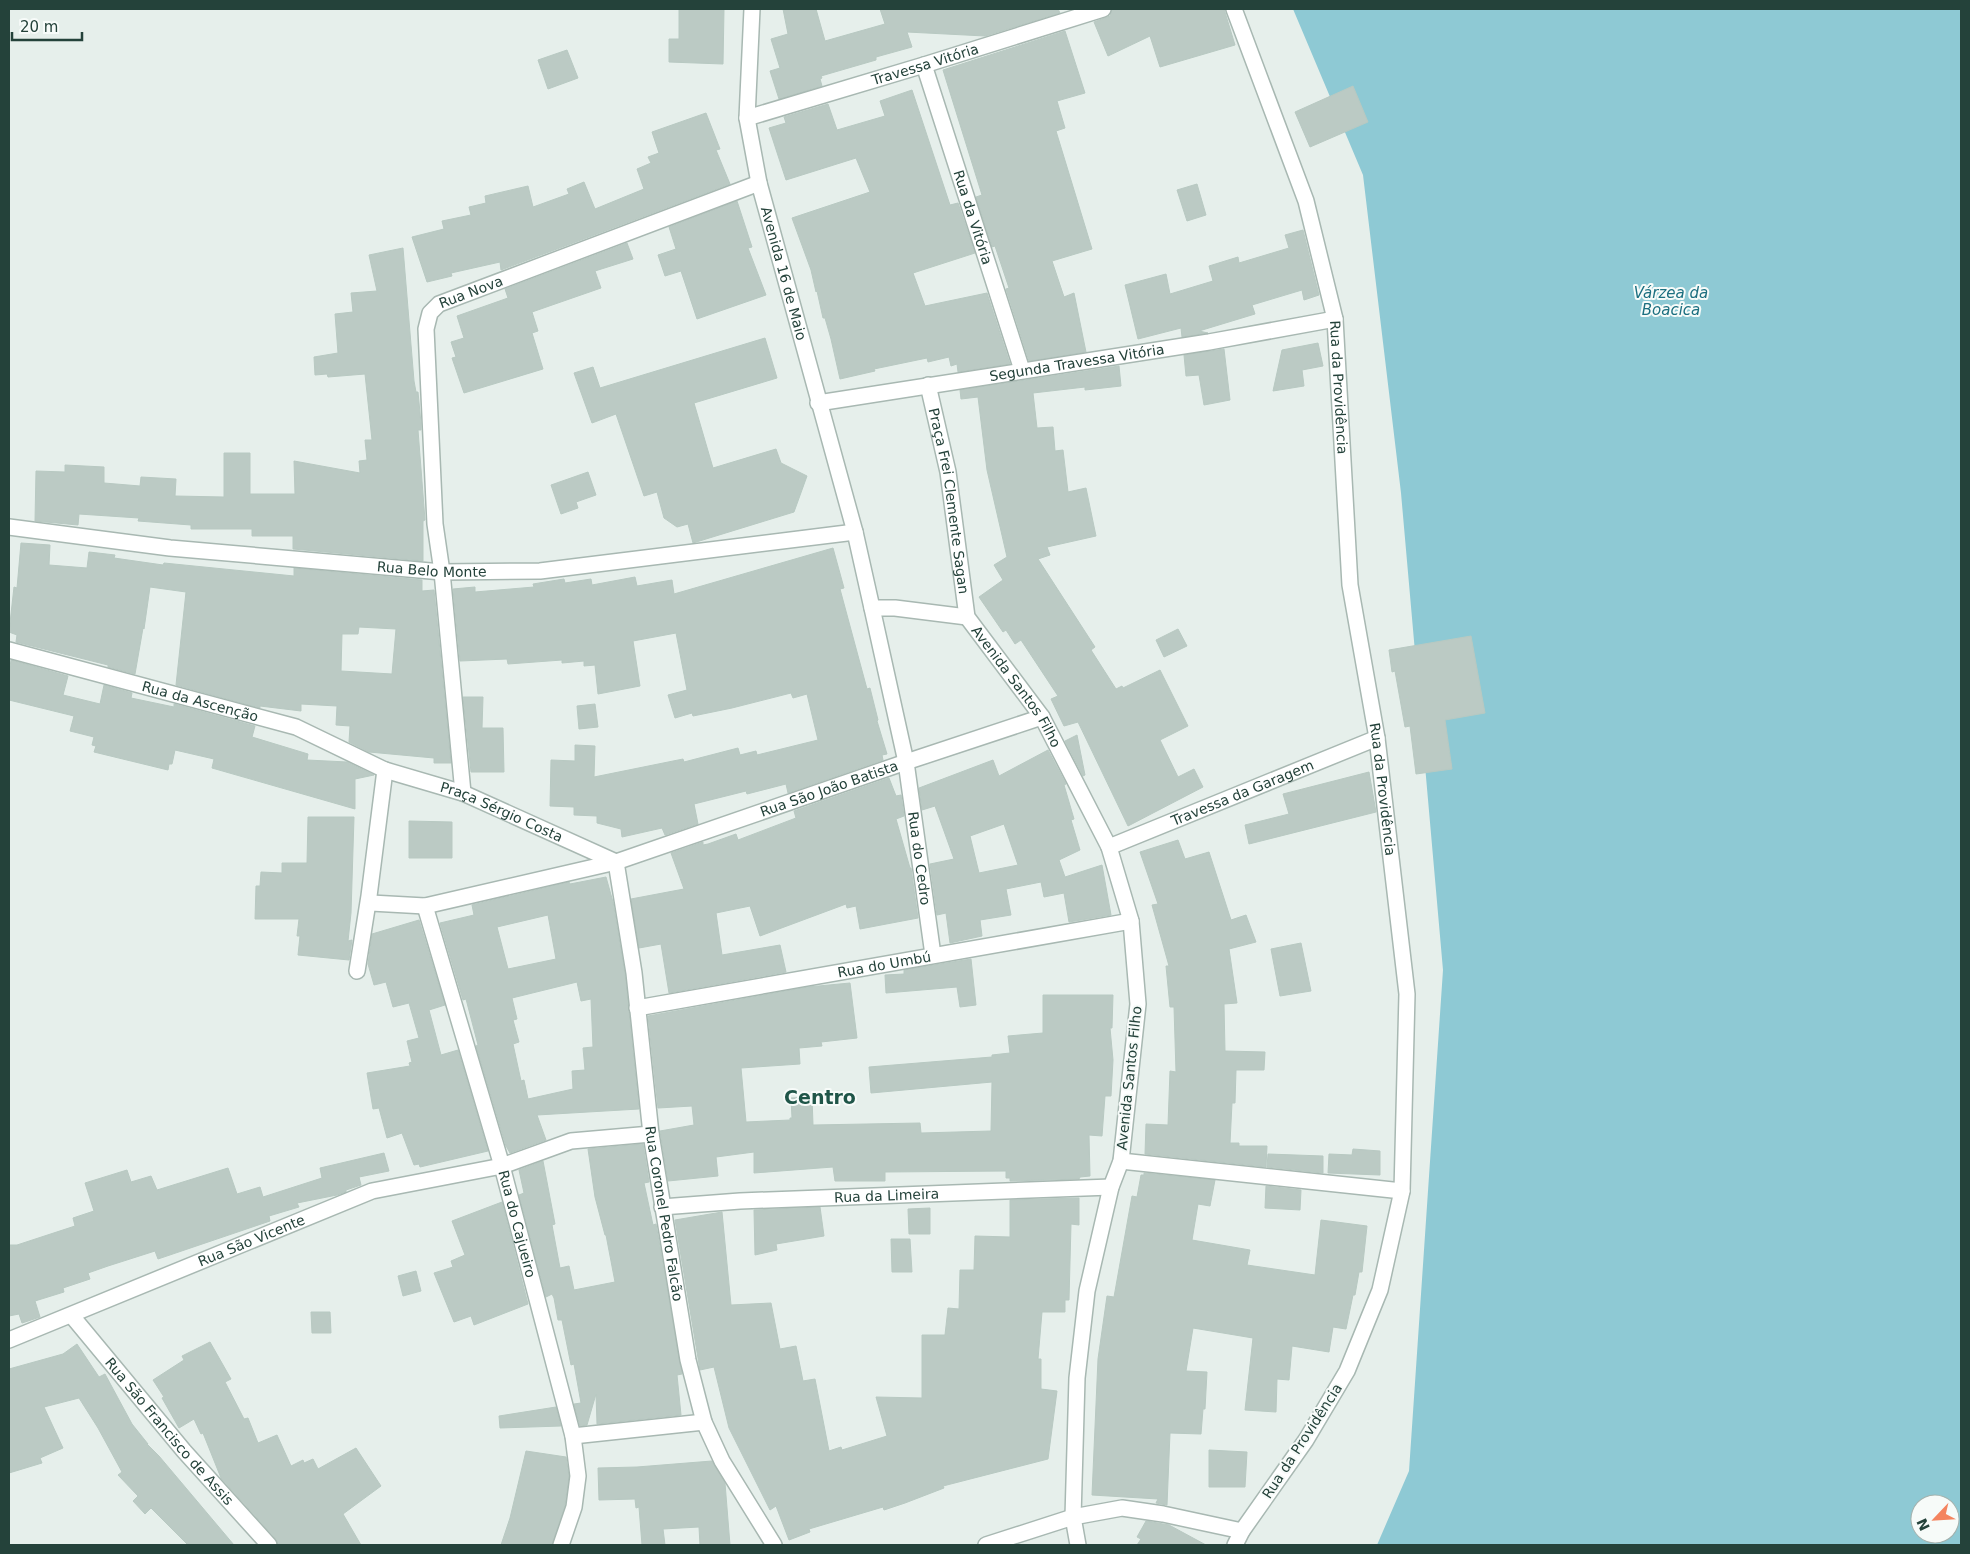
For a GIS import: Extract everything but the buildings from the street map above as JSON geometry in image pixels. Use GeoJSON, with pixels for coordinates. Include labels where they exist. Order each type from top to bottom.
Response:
{"type":"FeatureCollection","features":[{"type":"Feature","properties":{"kind":"street","name":"Avenida 16 de Maio"},"geometry":{"type":"LineString","coordinates":[[752,9],[747,118],[759,183],[855,532],[872,608]]}},
{"type":"Feature","properties":{"kind":"street","name":"Travessa Vitória"},"geometry":{"type":"LineString","coordinates":[[747,118],[924,66],[1103,9]]}},
{"type":"Feature","properties":{"kind":"street","name":"Rua da Providência"},"geometry":{"type":"LineString","coordinates":[[1234,9],[1306,200],[1335,319],[1350,585],[1376,738],[1407,994],[1402,1191],[1380,1290],[1347,1371],[1306,1440],[1242,1531],[1235,1545]]}},
{"type":"Feature","properties":{"kind":"street","name":"Rua da Vitória"},"geometry":{"type":"LineString","coordinates":[[924,66],[1022,370]]}},
{"type":"Feature","properties":{"kind":"street","name":"Rua Nova"},"geometry":{"type":"LineString","coordinates":[[463,793],[435,514],[426,329],[430,313],[439,304],[759,183]]}},
{"type":"Feature","properties":{"kind":"street","name":"Segunda Travessa Vitória"},"geometry":{"type":"LineString","coordinates":[[818,403],[1209,342],[1335,319]]}},
{"type":"Feature","properties":{"kind":"street","name":"Praça Frei Clemente Sagan"},"geometry":{"type":"LineString","coordinates":[[928,385],[948,472],[967,617]]}},
{"type":"Feature","properties":{"kind":"street","name":"Rua Belo Monte"},"geometry":{"type":"LineString","coordinates":[[9,527],[170,548],[442,572],[540,571],[855,532]]}},
{"type":"Feature","properties":{"kind":"street"},"geometry":{"type":"LineString","coordinates":[[872,608],[895,608],[967,617]]}},
{"type":"Feature","properties":{"kind":"street","name":"Rua do Cedro"},"geometry":{"type":"LineString","coordinates":[[872,608],[906,762],[933,955]]}},
{"type":"Feature","properties":{"kind":"street","name":"Avenida Santos Filho"},"geometry":{"type":"LineString","coordinates":[[967,617],[1042,717],[1109,847],[1131,921],[1138,1004],[1121,1161],[1111,1187],[1087,1291],[1077,1378],[1074,1518],[1078,1545]]}},
{"type":"Feature","properties":{"kind":"street","name":"Rua da Ascenção"},"geometry":{"type":"LineString","coordinates":[[9,650],[296,727],[385,770]]}},
{"type":"Feature","properties":{"kind":"street","name":"Rua São João Batista"},"geometry":{"type":"LineString","coordinates":[[368,900],[371,903],[425,906],[616,862],[1042,717]]}},
{"type":"Feature","properties":{"kind":"street","name":"Travessa da Garagem"},"geometry":{"type":"LineString","coordinates":[[1109,847],[1376,738]]}},
{"type":"Feature","properties":{"kind":"street"},"geometry":{"type":"LineString","coordinates":[[358,971],[385,770]]}},
{"type":"Feature","properties":{"kind":"street","name":"Praça Sérgio Costa"},"geometry":{"type":"LineString","coordinates":[[385,770],[463,793],[616,862]]}},
{"type":"Feature","properties":{"kind":"street","name":"Rua Coronel Pedro Falcão"},"geometry":{"type":"LineString","coordinates":[[616,862],[637,1008],[651,1134],[688,1360],[704,1422],[722,1461],[774,1545]]}},
{"type":"Feature","properties":{"kind":"street","name":"Rua do Cajueiro"},"geometry":{"type":"LineString","coordinates":[[425,906],[502,1166],[573,1436],[578,1476],[574,1506],[561,1545]]}},
{"type":"Feature","properties":{"kind":"street","name":"Rua do Umbú"},"geometry":{"type":"LineString","coordinates":[[637,1008],[1131,921]]}},
{"type":"Feature","properties":{"kind":"street","name":"Rua São Vicente"},"geometry":{"type":"LineString","coordinates":[[9,1340],[72,1316],[372,1191],[502,1166],[571,1141],[651,1134]]}},
{"type":"Feature","properties":{"kind":"street"},"geometry":{"type":"LineString","coordinates":[[1121,1161],[1402,1191]]}},
{"type":"Feature","properties":{"kind":"street","name":"Rua da Limeira"},"geometry":{"type":"LineString","coordinates":[[662,1207],[740,1201],[1111,1187]]}},
{"type":"Feature","properties":{"kind":"street","name":"Rua São Francisco de Assis"},"geometry":{"type":"LineString","coordinates":[[72,1316],[184,1451],[269,1545]]}},
{"type":"Feature","properties":{"kind":"street"},"geometry":{"type":"LineString","coordinates":[[573,1436],[704,1422]]}},
{"type":"Feature","properties":{"kind":"street"},"geometry":{"type":"LineString","coordinates":[[986,1545],[1074,1518],[1122,1508],[1163,1514],[1242,1531]]}},
{"type":"Feature","properties":{"kind":"water","name":"Várzea da Boacica"},"geometry":{"type":"Polygon","coordinates":[[[1293,9],[1961,9],[1961,1545],[1377,1545],[1409,1471],[1443,970],[1401,493],[1363,175],[1293,9]]]}},
{"type":"Feature","properties":{"kind":"district","name":"Centro"},"geometry":{"type":"Point","coordinates":[820,1097]}}]}
